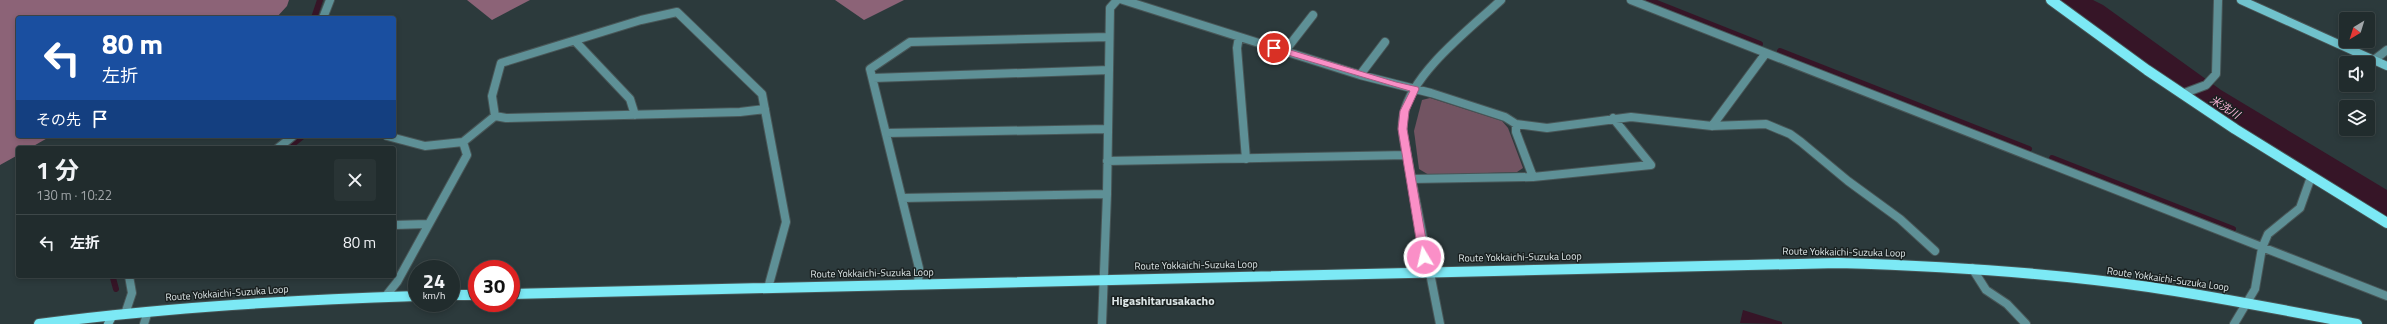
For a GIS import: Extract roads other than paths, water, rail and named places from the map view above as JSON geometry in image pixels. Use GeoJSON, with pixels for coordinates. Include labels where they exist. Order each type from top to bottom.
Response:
{"type":"FeatureCollection","features":[{"type":"Feature","properties":{"kind":"main road"},"geometry":{"type":"LineString","coordinates":[[2051,0],[2083,20],[2145,68],[2186,93],[2311,177],[2387,223]]}},
{"type":"Feature","properties":{"kind":"main road","name":"Route Yokkaichi-Suzuka Loop"},"geometry":{"type":"LineString","coordinates":[[520,294],[1427,271],[1798,263],[1866,263],[1972,268],[2118,283],[2245,303],[2357,324]]}},
{"type":"Feature","properties":{"kind":"main road","name":"Route Yokkaichi-Suzuka Loop"},"geometry":{"type":"LineString","coordinates":[[39,324],[115,317],[148,311],[243,302],[408,296]]}},
{"type":"Feature","properties":{"kind":"street"},"geometry":{"type":"LineString","coordinates":[[324,16],[330,0]]}},
{"type":"Feature","properties":{"kind":"street"},"geometry":{"type":"LineString","coordinates":[[1102,324],[1107,194],[1110,8],[1117,0]]}},
{"type":"Feature","properties":{"kind":"street"},"geometry":{"type":"LineString","coordinates":[[1123,0],[1360,75],[1415,89],[1505,117],[1516,124],[1547,128],[1613,118],[1631,117],[1712,126],[1760,123],[1790,134],[1848,181],[1900,219],[1935,251]]}},
{"type":"Feature","properties":{"kind":"street"},"geometry":{"type":"LineString","coordinates":[[1440,324],[1427,271],[1407,156],[1403,129],[1404,111],[1415,89],[1435,64],[1501,0]]}},
{"type":"Feature","properties":{"kind":"street"},"geometry":{"type":"LineString","coordinates":[[1631,0],[2387,296]]}},
{"type":"Feature","properties":{"kind":"street"},"geometry":{"type":"LineString","coordinates":[[2186,93],[2212,81],[2217,68],[2218,0]]}},
{"type":"Feature","properties":{"kind":"street"},"geometry":{"type":"LineString","coordinates":[[2241,0],[2365,56]]}},
{"type":"Feature","properties":{"kind":"street"},"geometry":{"type":"LineString","coordinates":[[495,116],[492,110],[491,94],[501,63],[641,20],[678,12],[762,94],[786,222],[768,288]]}},
{"type":"Feature","properties":{"kind":"street"},"geometry":{"type":"LineString","coordinates":[[1285,51],[1313,15]]}},
{"type":"Feature","properties":{"kind":"street"},"geometry":{"type":"LineString","coordinates":[[1240,37],[1238,48],[1246,159]]}},
{"type":"Feature","properties":{"kind":"street"},"geometry":{"type":"LineString","coordinates":[[918,284],[919,268],[870,69],[910,42],[1109,38]]}},
{"type":"Feature","properties":{"kind":"street"},"geometry":{"type":"LineString","coordinates":[[575,41],[630,99],[635,115]]}},
{"type":"Feature","properties":{"kind":"street"},"geometry":{"type":"LineString","coordinates":[[1360,75],[1384,42]]}},
{"type":"Feature","properties":{"kind":"street"},"geometry":{"type":"LineString","coordinates":[[2375,59],[2387,50]]}},
{"type":"Feature","properties":{"kind":"street"},"geometry":{"type":"LineString","coordinates":[[1712,126],[1766,53]]}},
{"type":"Feature","properties":{"kind":"street"},"geometry":{"type":"LineString","coordinates":[[2375,60],[2387,66]]}},
{"type":"Feature","properties":{"kind":"street"},"geometry":{"type":"LineString","coordinates":[[873,78],[1109,70]]}},
{"type":"Feature","properties":{"kind":"street"},"geometry":{"type":"LineString","coordinates":[[393,138],[420,147],[439,147],[463,142],[495,116],[506,118],[635,115],[740,112],[765,109]]}},
{"type":"Feature","properties":{"kind":"street"},"geometry":{"type":"LineString","coordinates":[[1411,179],[1533,177],[1651,165],[1613,118]]}},
{"type":"Feature","properties":{"kind":"street"},"geometry":{"type":"LineString","coordinates":[[1516,124],[1516,132],[1533,177]]}},
{"type":"Feature","properties":{"kind":"street"},"geometry":{"type":"LineString","coordinates":[[886,133],[1108,129]]}},
{"type":"Feature","properties":{"kind":"street"},"geometry":{"type":"LineString","coordinates":[[280,146],[290,138]]}},
{"type":"Feature","properties":{"kind":"street"},"geometry":{"type":"LineString","coordinates":[[386,297],[396,282],[466,155],[463,142]]}},
{"type":"Feature","properties":{"kind":"street"},"geometry":{"type":"LineString","coordinates":[[1107,161],[1407,156]]}},
{"type":"Feature","properties":{"kind":"street"},"geometry":{"type":"LineString","coordinates":[[2234,324],[2245,303],[2255,289],[2262,248],[2268,234],[2300,208],[2311,177]]}},
{"type":"Feature","properties":{"kind":"street"},"geometry":{"type":"LineString","coordinates":[[902,198],[1107,194]]}},
{"type":"Feature","properties":{"kind":"street"},"geometry":{"type":"LineString","coordinates":[[396,225],[428,224]]}},
{"type":"Feature","properties":{"kind":"street"},"geometry":{"type":"LineString","coordinates":[[1972,268],[1986,290],[2007,304],[2026,324]]}},
{"type":"Feature","properties":{"kind":"street"},"geometry":{"type":"LineString","coordinates":[[115,317],[132,293],[129,278]]}},
{"type":"Feature","properties":{"kind":"street"},"geometry":{"type":"LineString","coordinates":[[144,324],[148,311]]}},
{"type":"Feature","properties":{"kind":"waterway"},"geometry":{"type":"LineString","coordinates":[[315,16],[320,0]]}},
{"type":"Feature","properties":{"kind":"waterway"},"geometry":{"type":"LineString","coordinates":[[1649,0],[1760,44]]}},
{"type":"Feature","properties":{"kind":"waterway","name":"米洗川"},"geometry":{"type":"LineString","coordinates":[[2067,0],[2091,12],[2208,98],[2387,208]]}},
{"type":"Feature","properties":{"kind":"waterway"},"geometry":{"type":"LineString","coordinates":[[1780,51],[2029,149]]}},
{"type":"Feature","properties":{"kind":"waterway"},"geometry":{"type":"LineString","coordinates":[[290,146],[300,138]]}},
{"type":"Feature","properties":{"kind":"waterway"},"geometry":{"type":"LineString","coordinates":[[2052,158],[2233,229]]}},
{"type":"Feature","properties":{"kind":"waterway"},"geometry":{"type":"LineString","coordinates":[[113,278],[116,289]]}},
{"type":"Feature","properties":{"kind":"district","name":"Higashitarusakacho"},"geometry":{"type":"Point","coordinates":[1163,300]}}]}
